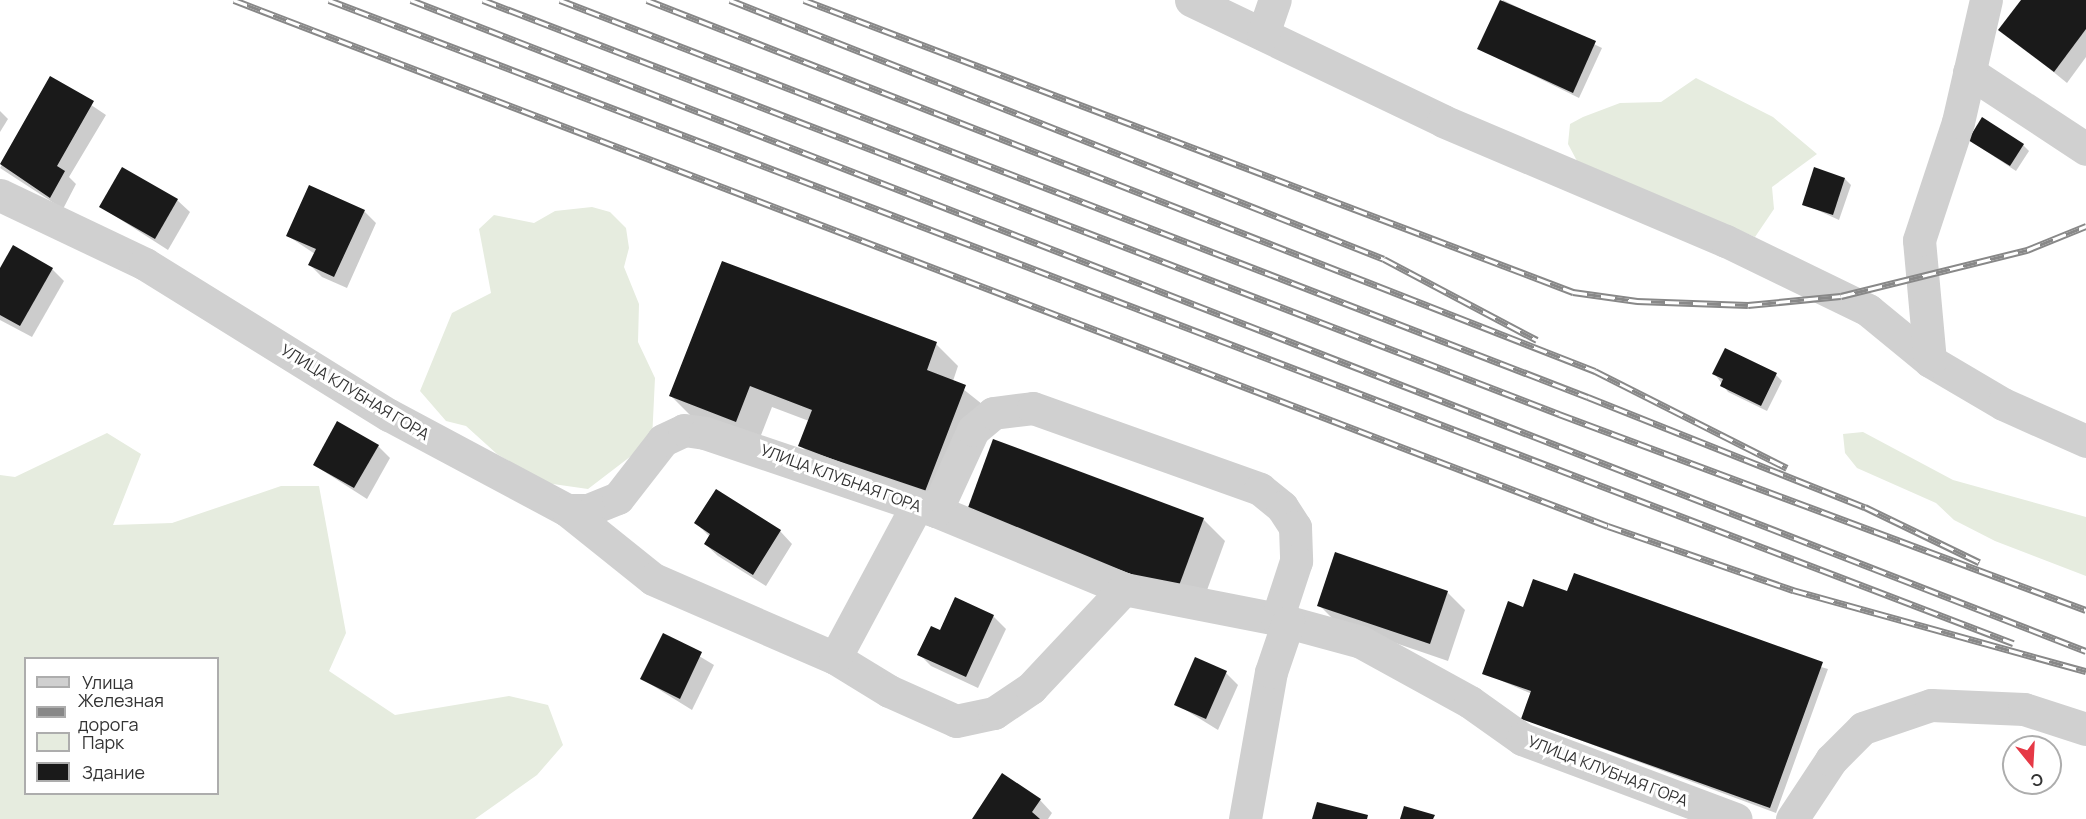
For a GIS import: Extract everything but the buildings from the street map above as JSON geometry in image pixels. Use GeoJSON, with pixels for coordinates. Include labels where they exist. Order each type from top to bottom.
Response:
{"type":"FeatureCollection","features":[{"type":"Feature","properties":{"kind":"street"},"geometry":{"type":"LineString","coordinates":[[1191,0],[1841,296],[1868,310],[1930,361],[2003,404],[2086,441]]}},
{"type":"Feature","properties":{"kind":"street"},"geometry":{"type":"LineString","coordinates":[[1263,34],[1275,0]]}},
{"type":"Feature","properties":{"kind":"street"},"geometry":{"type":"LineString","coordinates":[[1930,361],[1919,240],[1987,5]]}},
{"type":"Feature","properties":{"kind":"street"},"geometry":{"type":"LineString","coordinates":[[1969,72],[2086,150]]}},
{"type":"Feature","properties":{"kind":"street","name":"УЛИЦА КЛУБНАЯ ГОРА"},"geometry":{"type":"LineString","coordinates":[[0,195],[145,264],[389,415],[567,510],[588,510],[618,498],[663,440],[684,430],[752,447],[926,509],[1124,589],[1282,620],[1361,642],[1470,702],[1522,739],[1736,819]]}},
{"type":"Feature","properties":{"kind":"street"},"geometry":{"type":"LineString","coordinates":[[835,658],[973,430],[993,413],[1033,408],[1260,489],[1282,507],[1294,527],[1296,561],[1271,672],[1245,819]]}},
{"type":"Feature","properties":{"kind":"street"},"geometry":{"type":"LineString","coordinates":[[567,510],[653,579],[835,658],[888,691],[956,721],[994,713],[1031,688],[1124,589]]}},
{"type":"Feature","properties":{"kind":"street"},"geometry":{"type":"LineString","coordinates":[[1792,819],[1831,760],[1863,728],[1931,705],[2024,709],[2086,729]]}},
{"type":"Feature","properties":{"kind":"green space"},"geometry":{"type":"Polygon","coordinates":[[[1696,78],[1773,117],[1817,154],[1772,187],[1774,209],[1755,237],[1577,161],[1568,144],[1570,124],[1583,117],[1620,103],[1661,102],[1696,78]]]}},
{"type":"Feature","properties":{"kind":"green space"},"geometry":{"type":"Polygon","coordinates":[[[592,207],[610,212],[626,228],[629,248],[624,267],[639,304],[638,342],[655,378],[652,440],[588,489],[546,483],[497,454],[466,426],[446,421],[420,391],[452,313],[491,293],[479,229],[494,215],[534,223],[555,211],[592,207]]]}},
{"type":"Feature","properties":{"kind":"green space"},"geometry":{"type":"Polygon","coordinates":[[[1863,432],[1953,480],[2086,517],[2086,576],[1995,541],[1954,520],[1936,503],[1857,468],[1845,453],[1843,434],[1863,432]]]}},
{"type":"Feature","properties":{"kind":"green space"},"geometry":{"type":"Polygon","coordinates":[[[107,433],[141,454],[113,525],[172,523],[281,486],[319,486],[346,633],[329,671],[395,715],[509,696],[548,705],[563,745],[537,775],[475,819],[0,819],[0,475],[15,477],[107,433]]]}},
{"type":"Feature","properties":{"kind":"railway"},"geometry":{"type":"LineString","coordinates":[[234,0],[1608,526],[1793,590],[2086,671]]}},
{"type":"Feature","properties":{"kind":"railway"},"geometry":{"type":"LineString","coordinates":[[329,0],[2013,643]]}},
{"type":"Feature","properties":{"kind":"railway"},"geometry":{"type":"LineString","coordinates":[[411,0],[2086,651]]}},
{"type":"Feature","properties":{"kind":"railway"},"geometry":{"type":"LineString","coordinates":[[483,0],[1559,414],[2086,610]]}},
{"type":"Feature","properties":{"kind":"railway"},"geometry":{"type":"LineString","coordinates":[[560,0],[1588,397],[1865,507],[1979,562]]}},
{"type":"Feature","properties":{"kind":"railway"},"geometry":{"type":"LineString","coordinates":[[647,0],[1595,371],[1787,468]]}},
{"type":"Feature","properties":{"kind":"railway"},"geometry":{"type":"LineString","coordinates":[[730,0],[1384,259],[1537,340]]}},
{"type":"Feature","properties":{"kind":"railway"},"geometry":{"type":"LineString","coordinates":[[804,0],[1573,292],[1637,301],[1748,305],[1841,296],[2027,250],[2086,226]]}}]}
